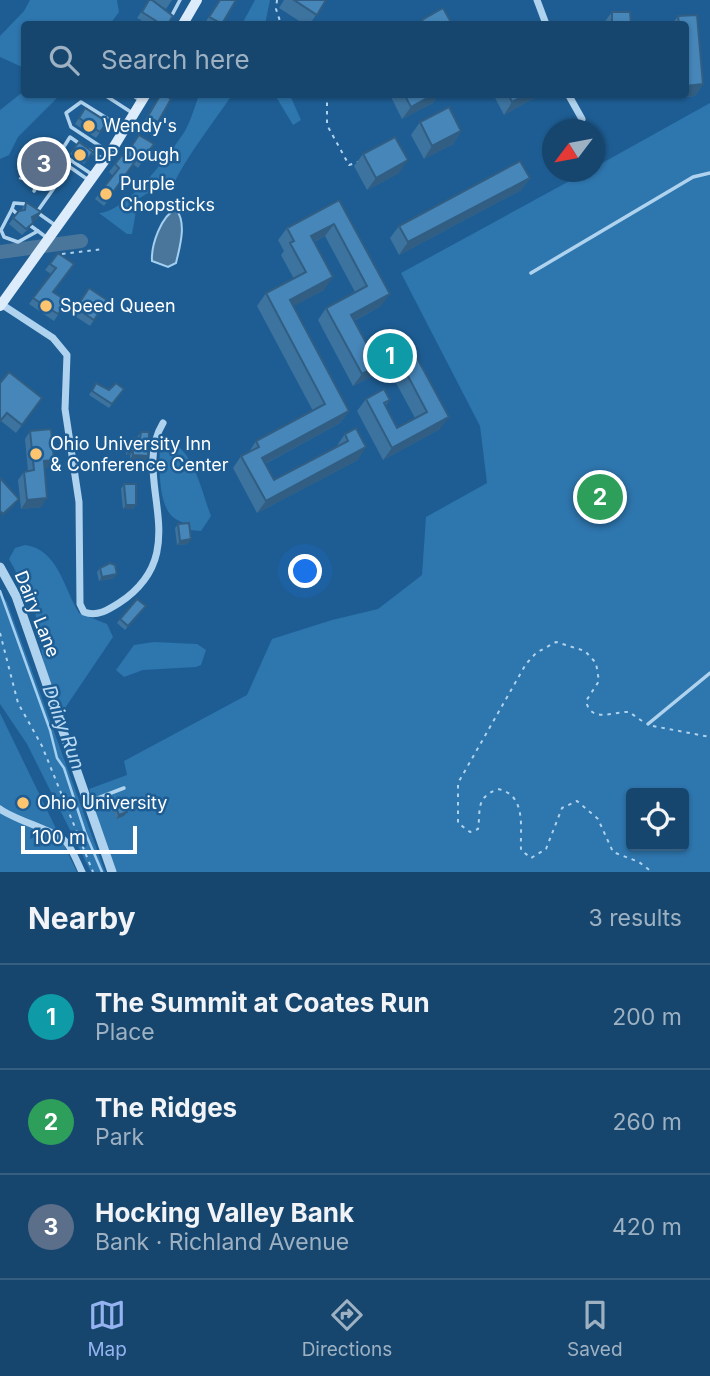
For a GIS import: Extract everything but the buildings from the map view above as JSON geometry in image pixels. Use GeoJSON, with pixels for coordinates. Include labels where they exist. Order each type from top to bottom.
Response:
{"type":"FeatureCollection","features":[{"type":"Feature","properties":{"kind":"main road"},"geometry":{"type":"LineString","coordinates":[[185,21],[197,0]]}},
{"type":"Feature","properties":{"kind":"main road"},"geometry":{"type":"LineString","coordinates":[[1,305],[125,131],[144,98]]}},
{"type":"Feature","properties":{"kind":"street"},"geometry":{"type":"LineString","coordinates":[[537,0],[545,21]]}},
{"type":"Feature","properties":{"kind":"street"},"geometry":{"type":"LineString","coordinates":[[570,98],[582,118]]}},
{"type":"Feature","properties":{"kind":"street"},"geometry":{"type":"LineString","coordinates":[[1,305],[53,338],[67,355],[65,409],[79,502],[80,604],[84,612],[97,614],[120,602],[152,571],[158,533],[156,446],[163,423]]}},
{"type":"Feature","properties":{"kind":"street","name":"Dairy Lane"},"geometry":{"type":"LineString","coordinates":[[0,567],[16,596],[112,872]]}},
{"type":"Feature","properties":{"kind":"street"},"geometry":{"type":"LineString","coordinates":[[0,809],[61,838],[70,847],[82,872]]}},
{"type":"Feature","properties":{"kind":"lane"},"geometry":{"type":"LineString","coordinates":[[171,17],[180,0]]}},
{"type":"Feature","properties":{"kind":"lane"},"geometry":{"type":"LineString","coordinates":[[161,11],[178,21]]}},
{"type":"Feature","properties":{"kind":"lane"},"geometry":{"type":"LineString","coordinates":[[109,98],[135,115]]}},
{"type":"Feature","properties":{"kind":"lane"},"geometry":{"type":"LineString","coordinates":[[107,157],[71,127],[66,113],[81,102],[125,131]]}},
{"type":"Feature","properties":{"kind":"lane"},"geometry":{"type":"LineString","coordinates":[[91,178],[60,153],[70,137],[107,157]]}},
{"type":"Feature","properties":{"kind":"lane"},"geometry":{"type":"LineString","coordinates":[[42,148],[33,141],[24,158],[26,166],[54,188]]}},
{"type":"Feature","properties":{"kind":"lane"},"geometry":{"type":"LineString","coordinates":[[51,154],[91,178]]}},
{"type":"Feature","properties":{"kind":"lane"},"geometry":{"type":"LineString","coordinates":[[37,212],[70,167]]}},
{"type":"Feature","properties":{"kind":"lane"},"geometry":{"type":"LineString","coordinates":[[531,273],[693,177],[710,173]]}},
{"type":"Feature","properties":{"kind":"lane"},"geometry":{"type":"LineString","coordinates":[[34,191],[41,179]]}},
{"type":"Feature","properties":{"kind":"lane"},"geometry":{"type":"LineString","coordinates":[[38,231],[18,242],[4,237],[1,230],[14,203],[19,202],[56,226]]}},
{"type":"Feature","properties":{"kind":"lane"},"geometry":{"type":"LineString","coordinates":[[12,209],[16,214]]}},
{"type":"Feature","properties":{"kind":"lane"},"geometry":{"type":"LineString","coordinates":[[31,226],[48,238]]}},
{"type":"Feature","properties":{"kind":"lane"},"geometry":{"type":"LineString","coordinates":[[648,724],[710,673]]}},
{"type":"Feature","properties":{"kind":"lane"},"geometry":{"type":"LineString","coordinates":[[88,802],[124,788]]}},
{"type":"Feature","properties":{"kind":"path"},"geometry":{"type":"LineString","coordinates":[[277,0],[276,9],[280,21]]}},
{"type":"Feature","properties":{"kind":"path"},"geometry":{"type":"LineString","coordinates":[[327,98],[329,130],[349,165],[361,160]]}},
{"type":"Feature","properties":{"kind":"path"},"geometry":{"type":"LineString","coordinates":[[19,178],[25,180]]}},
{"type":"Feature","properties":{"kind":"path"},"geometry":{"type":"LineString","coordinates":[[57,255],[103,249]]}},
{"type":"Feature","properties":{"kind":"path"},"geometry":{"type":"LineString","coordinates":[[0,633],[18,703],[42,746],[93,872]]}},
{"type":"Feature","properties":{"kind":"path"},"geometry":{"type":"LineString","coordinates":[[652,872],[639,862],[613,852],[598,819],[577,801],[562,808],[545,849],[531,858],[522,850],[519,806],[511,794],[498,789],[483,798],[477,810],[478,829],[470,832],[458,824],[456,807],[463,774],[526,664],[548,645],[564,643],[575,646],[585,651],[596,663],[599,681],[586,701],[590,710],[601,716],[629,712],[648,724],[686,735],[710,737]]}},
{"type":"Feature","properties":{"kind":"shaded area"},"geometry":{"type":"Polygon","coordinates":[[[30,0],[117,0],[119,12],[112,21],[21,21],[21,67],[0,57],[0,36],[24,11],[30,0]]]}},
{"type":"Feature","properties":{"kind":"shaded area"},"geometry":{"type":"Polygon","coordinates":[[[255,0],[270,0],[266,21],[244,21],[255,0]]]}},
{"type":"Feature","properties":{"kind":"shaded area"},"geometry":{"type":"Polygon","coordinates":[[[21,93],[21,98],[57,98],[18,137],[9,155],[0,159],[0,110],[21,93]]]}},
{"type":"Feature","properties":{"kind":"shaded area"},"geometry":{"type":"Polygon","coordinates":[[[198,98],[230,98],[192,152],[171,189],[156,188],[138,199],[132,234],[127,234],[99,213],[110,210],[135,193],[159,167],[191,118],[198,98]]]}},
{"type":"Feature","properties":{"kind":"shaded area"},"geometry":{"type":"Polygon","coordinates":[[[277,98],[291,98],[301,120],[293,125],[277,98]]]}},
{"type":"Feature","properties":{"kind":"shaded area"},"geometry":{"type":"Polygon","coordinates":[[[710,103],[710,872],[114,872],[89,789],[127,775],[124,761],[247,695],[272,639],[378,609],[422,575],[426,517],[487,483],[480,426],[401,273],[568,182],[605,182],[605,161],[710,103]]]}},
{"type":"Feature","properties":{"kind":"shaded area"},"geometry":{"type":"Polygon","coordinates":[[[176,209],[181,221],[181,242],[176,263],[168,267],[152,261],[152,254],[162,224],[176,209]]]}},
{"type":"Feature","properties":{"kind":"shaded area"},"geometry":{"type":"Polygon","coordinates":[[[169,441],[185,453],[200,485],[211,516],[201,531],[190,530],[173,517],[165,504],[160,484],[160,448],[169,441]]]}},
{"type":"Feature","properties":{"kind":"shaded area"},"geometry":{"type":"Polygon","coordinates":[[[25,545],[36,548],[53,562],[79,613],[107,624],[113,637],[63,711],[44,666],[34,605],[9,559],[15,548],[25,545]]]}},
{"type":"Feature","properties":{"kind":"shaded area"},"geometry":{"type":"Polygon","coordinates":[[[0,594],[7,602],[105,872],[91,872],[27,744],[0,704],[0,594]]]}},
{"type":"Feature","properties":{"kind":"shaded area"},"geometry":{"type":"Polygon","coordinates":[[[154,642],[197,644],[206,650],[201,665],[196,667],[143,670],[124,677],[116,670],[134,645],[154,642]]]}},
{"type":"Feature","properties":{"kind":"shaded area","name":"Ohio University"},"geometry":{"type":"Polygon","coordinates":[[[0,713],[77,872],[0,872],[0,713]]]}},
{"type":"Feature","properties":{"kind":"waterway"},"geometry":{"type":"LineString","coordinates":[[0,252],[81,241]]}},
{"type":"Feature","properties":{"kind":"waterway","name":"Dairy Run"},"geometry":{"type":"LineString","coordinates":[[0,591],[50,730],[57,758],[64,768],[85,832],[102,872]]}},
{"type":"Feature","properties":{"kind":"place","name":"Wendy's"},"geometry":{"type":"Point","coordinates":[89,126]}},
{"type":"Feature","properties":{"kind":"place","name":"DP Dough"},"geometry":{"type":"Point","coordinates":[80,155]}},
{"type":"Feature","properties":{"kind":"place","name":"Hocking Valley Bank"},"geometry":{"type":"Point","coordinates":[44,164]}},
{"type":"Feature","properties":{"kind":"place","name":"Purple Chopsticks"},"geometry":{"type":"Point","coordinates":[106,194]}},
{"type":"Feature","properties":{"kind":"place","name":"Speed Queen"},"geometry":{"type":"Point","coordinates":[46,306]}},
{"type":"Feature","properties":{"kind":"place","name":"The Summit at Coates Run"},"geometry":{"type":"Point","coordinates":[390,356]}},
{"type":"Feature","properties":{"kind":"place","name":"Ohio University Inn & Conference Center"},"geometry":{"type":"Point","coordinates":[36,454]}},
{"type":"Feature","properties":{"kind":"place","name":"The Ridges"},"geometry":{"type":"Point","coordinates":[600,497]}},
{"type":"Feature","properties":{"kind":"place","name":"Ohio University"},"geometry":{"type":"Point","coordinates":[23,803]}}]}
